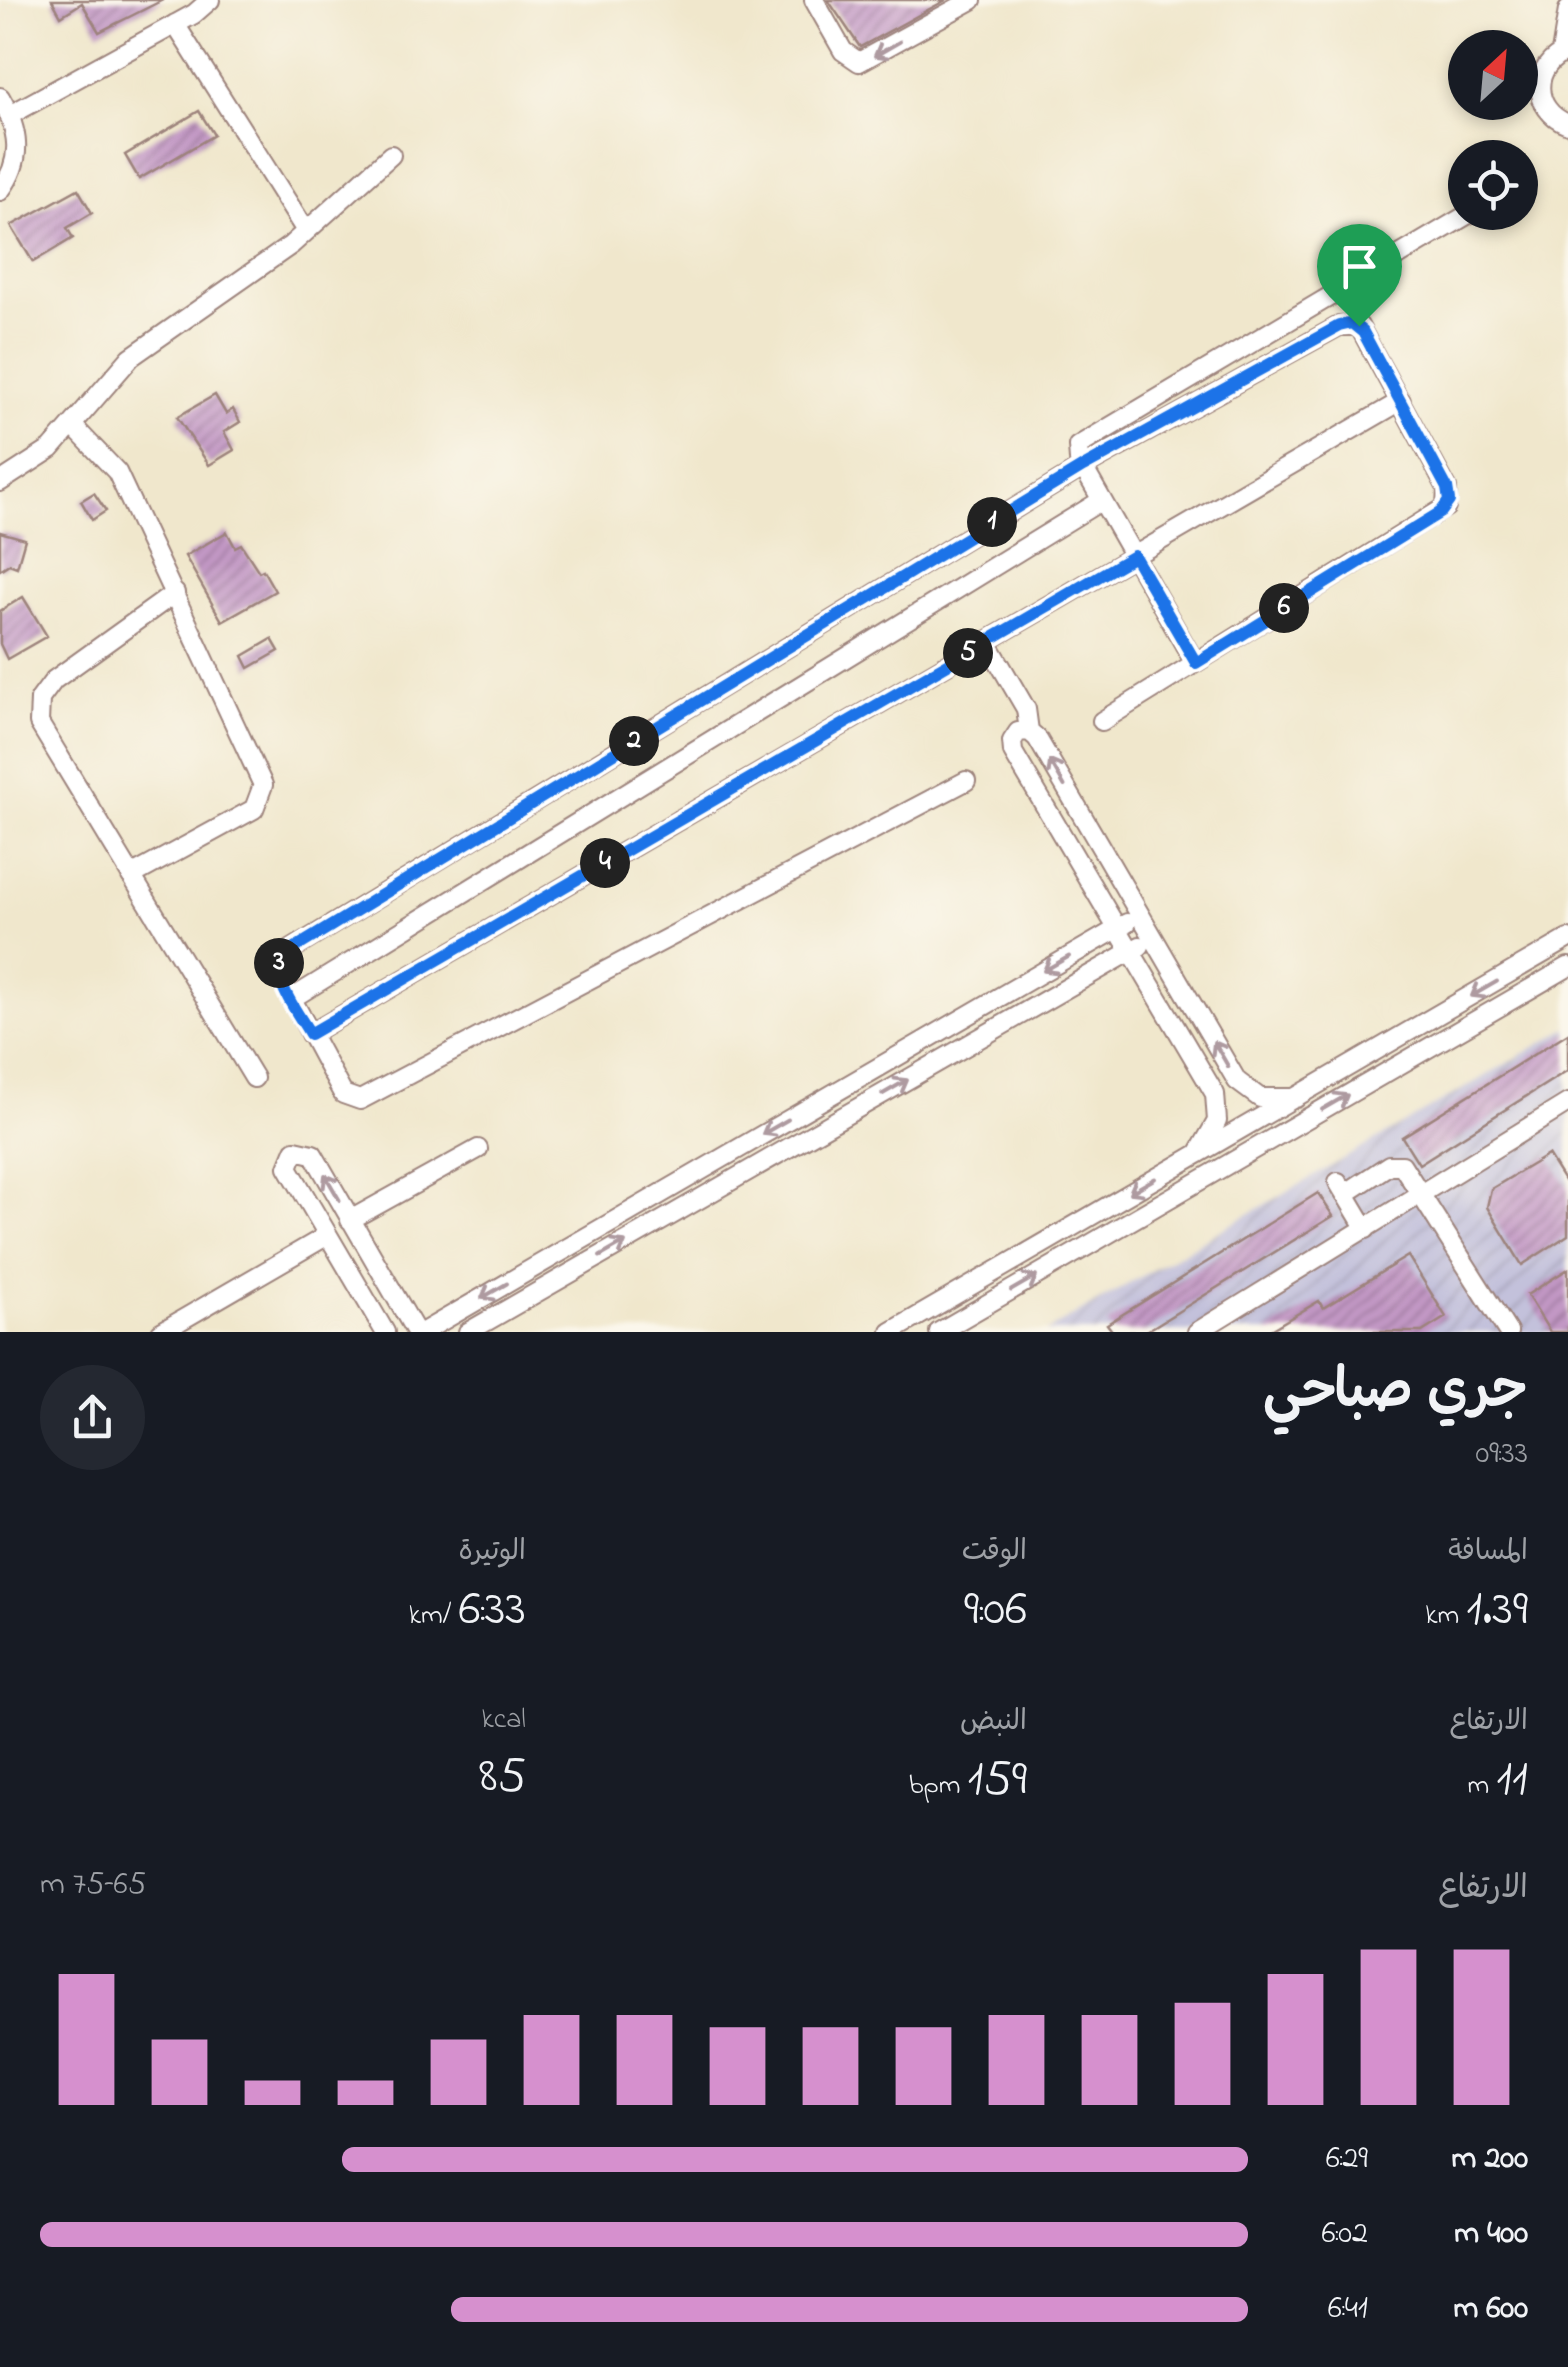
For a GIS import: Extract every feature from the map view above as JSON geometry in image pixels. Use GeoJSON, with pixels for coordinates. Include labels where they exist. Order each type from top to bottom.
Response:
{"type":"FeatureCollection","features":[{"type":"Feature","properties":{"kind":"street"},"geometry":{"type":"LineString","coordinates":[[10,114],[176,24],[210,0]]}},
{"type":"Feature","properties":{"kind":"street"},"geometry":{"type":"LineString","coordinates":[[814,0],[842,52],[859,62],[972,0]]}},
{"type":"Feature","properties":{"kind":"street"},"geometry":{"type":"LineString","coordinates":[[1568,10],[1564,52],[1548,64],[1539,87],[1548,110],[1568,124]]}},
{"type":"Feature","properties":{"kind":"street"},"geometry":{"type":"LineString","coordinates":[[176,24],[306,231]]}},
{"type":"Feature","properties":{"kind":"street"},"geometry":{"type":"LineString","coordinates":[[0,97],[10,114],[18,146],[9,178],[0,191]]}},
{"type":"Feature","properties":{"kind":"street"},"geometry":{"type":"LineString","coordinates":[[0,482],[27,468],[73,426],[131,358],[306,231],[391,154]]}},
{"type":"Feature","properties":{"kind":"street"},"geometry":{"type":"LineString","coordinates":[[1196,663],[1083,467],[1077,450],[1085,439],[1448,226]]}},
{"type":"Feature","properties":{"kind":"street"},"geometry":{"type":"LineString","coordinates":[[966,781],[360,1100],[343,1094],[278,973],[280,960],[290,951],[1083,467],[1346,323],[1363,332],[1447,488],[1446,507],[1102,720]]}},
{"type":"Feature","properties":{"kind":"street"},"geometry":{"type":"LineString","coordinates":[[310,1034],[1401,401]]}},
{"type":"Feature","properties":{"kind":"street"},"geometry":{"type":"LineString","coordinates":[[73,426],[117,472],[261,776],[263,794],[246,814],[131,876]]}},
{"type":"Feature","properties":{"kind":"street"},"geometry":{"type":"LineString","coordinates":[[292,999],[1102,500]]}},
{"type":"Feature","properties":{"kind":"street"},"geometry":{"type":"LineString","coordinates":[[175,594],[54,680],[38,711],[43,734],[254,1078]]}},
{"type":"Feature","properties":{"kind":"street"},"geometry":{"type":"LineString","coordinates":[[987,642],[1026,709],[1029,732],[1243,1089],[1260,1098],[1296,1098]]}},
{"type":"Feature","properties":{"kind":"street"},"geometry":{"type":"LineString","coordinates":[[1029,732],[1014,736],[1014,752],[1218,1102],[1216,1121],[1198,1154]]}},
{"type":"Feature","properties":{"kind":"street"},"geometry":{"type":"LineString","coordinates":[[385,1332],[288,1167],[295,1150],[312,1154],[419,1332],[1140,915]]}},
{"type":"Feature","properties":{"kind":"street"},"geometry":{"type":"LineString","coordinates":[[468,1332],[1154,938]]}},
{"type":"Feature","properties":{"kind":"street"},"geometry":{"type":"LineString","coordinates":[[891,1332],[1568,940]]}},
{"type":"Feature","properties":{"kind":"street"},"geometry":{"type":"LineString","coordinates":[[939,1332],[1568,967]]}},
{"type":"Feature","properties":{"kind":"street"},"geometry":{"type":"LineString","coordinates":[[1200,1331],[1568,1103]]}},
{"type":"Feature","properties":{"kind":"street"},"geometry":{"type":"LineString","coordinates":[[1267,1114],[1265,1130],[1278,1135]]}},
{"type":"Feature","properties":{"kind":"street"},"geometry":{"type":"LineString","coordinates":[[350,1220],[478,1150]]}},
{"type":"Feature","properties":{"kind":"street"},"geometry":{"type":"LineString","coordinates":[[1366,1228],[1342,1188],[1398,1163],[1422,1194],[1508,1332]]}},
{"type":"Feature","properties":{"kind":"street"},"geometry":{"type":"LineString","coordinates":[[161,1332],[328,1235]]}},
{"type":"Feature","properties":{"kind":"shaded area"},"geometry":{"type":"Polygon","coordinates":[[[1568,1028],[1568,1332],[1046,1332],[1568,1028]]]}},
{"type":"Feature","properties":{"kind":"building"},"geometry":{"type":"Polygon","coordinates":[[[52,0],[163,0],[99,32],[82,3],[61,16],[52,0]]]}},
{"type":"Feature","properties":{"kind":"building"},"geometry":{"type":"Polygon","coordinates":[[[828,0],[946,0],[860,47],[828,0]]]}},
{"type":"Feature","properties":{"kind":"building"},"geometry":{"type":"Polygon","coordinates":[[[199,111],[214,135],[139,179],[125,155],[199,111]]]}},
{"type":"Feature","properties":{"kind":"building"},"geometry":{"type":"Polygon","coordinates":[[[78,189],[92,213],[67,228],[73,238],[33,262],[11,226],[78,189]]]}},
{"type":"Feature","properties":{"kind":"building"},"geometry":{"type":"Polygon","coordinates":[[[215,395],[226,414],[233,409],[240,422],[224,432],[234,450],[209,465],[177,417],[215,395]]]}},
{"type":"Feature","properties":{"kind":"building"},"geometry":{"type":"Polygon","coordinates":[[[94,493],[106,511],[92,520],[81,501],[94,493]]]}},
{"type":"Feature","properties":{"kind":"building"},"geometry":{"type":"Polygon","coordinates":[[[0,532],[25,539],[17,567],[9,564],[0,570],[0,532]]]}},
{"type":"Feature","properties":{"kind":"building"},"geometry":{"type":"Polygon","coordinates":[[[227,532],[235,547],[241,544],[259,572],[263,570],[275,591],[222,621],[185,556],[227,532]]]}},
{"type":"Feature","properties":{"kind":"building"},"geometry":{"type":"Polygon","coordinates":[[[23,597],[47,636],[7,659],[0,644],[0,611],[23,597]]]}},
{"type":"Feature","properties":{"kind":"building"},"geometry":{"type":"Polygon","coordinates":[[[272,639],[279,651],[249,668],[243,656],[272,639]]]}},
{"type":"Feature","properties":{"kind":"building"},"geometry":{"type":"Polygon","coordinates":[[[1568,1033],[1568,1070],[1419,1164],[1402,1137],[1568,1033]]]}},
{"type":"Feature","properties":{"kind":"building"},"geometry":{"type":"Polygon","coordinates":[[[1548,1155],[1568,1187],[1568,1235],[1522,1265],[1487,1207],[1491,1189],[1548,1155]]]}},
{"type":"Feature","properties":{"kind":"building"},"geometry":{"type":"Polygon","coordinates":[[[1318,1193],[1333,1216],[1145,1332],[1113,1332],[1107,1324],[1318,1193]]]}},
{"type":"Feature","properties":{"kind":"building"},"geometry":{"type":"Polygon","coordinates":[[[1408,1256],[1446,1317],[1422,1332],[1267,1332],[1319,1301],[1323,1308],[1408,1256]]]}},
{"type":"Feature","properties":{"kind":"building"},"geometry":{"type":"Polygon","coordinates":[[[1568,1269],[1568,1332],[1550,1332],[1527,1295],[1568,1269]]]}},
{"type":"Feature","properties":{"kind":"route"},"geometry":{"type":"LineString","coordinates":[[1339,326],[1359,326],[1447,488],[1449,501],[1441,512],[1196,663],[1134,556],[310,1034],[278,973],[284,955],[1083,467],[1339,326]]}}]}
